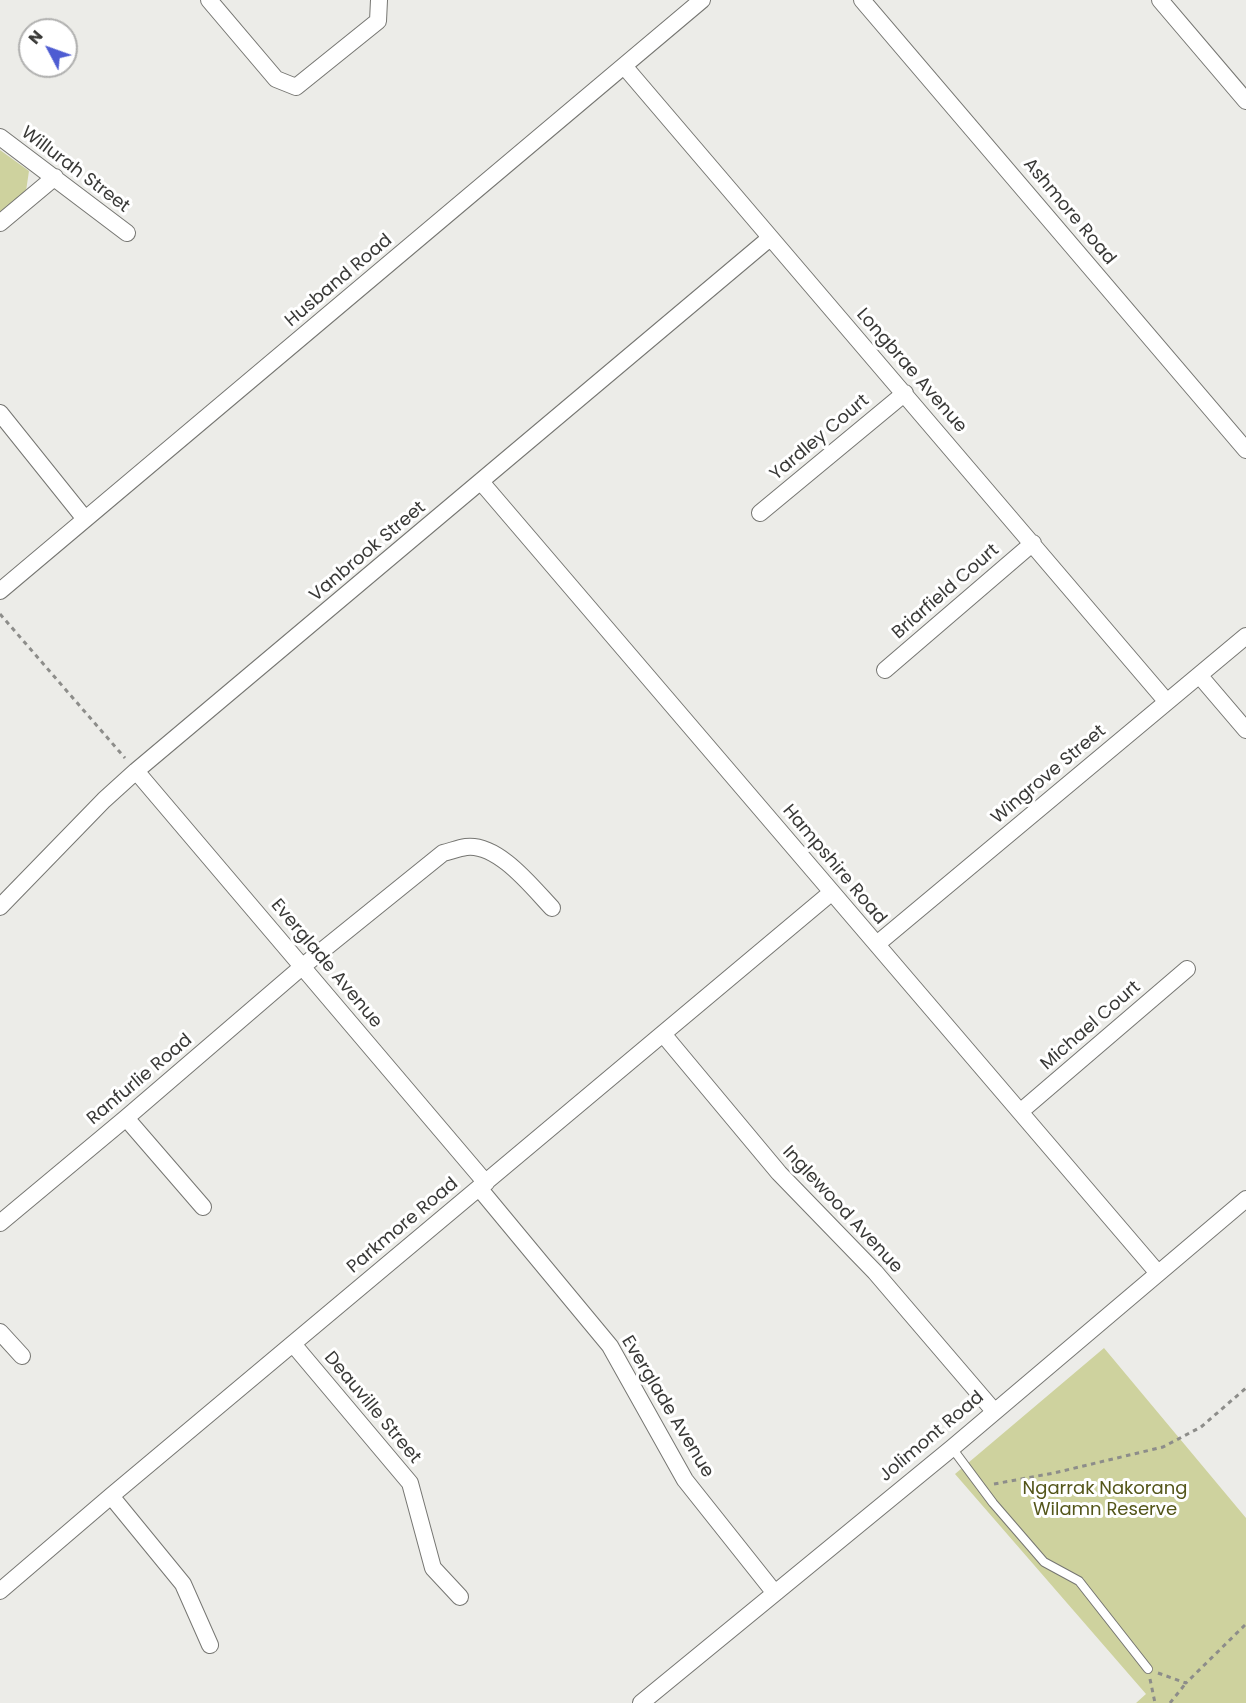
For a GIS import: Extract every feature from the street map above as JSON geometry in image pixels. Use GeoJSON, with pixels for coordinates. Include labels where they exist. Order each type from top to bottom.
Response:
{"type":"FeatureCollection","features":[{"type":"Feature","properties":{"kind":"street"},"geometry":{"type":"LineString","coordinates":[[209,0],[276,79],[296,87],[378,21],[379,0]]}},
{"type":"Feature","properties":{"kind":"street","name":"Husband Road"},"geometry":{"type":"LineString","coordinates":[[0,591],[702,0]]}},
{"type":"Feature","properties":{"kind":"street","name":"Ashmore Road"},"geometry":{"type":"LineString","coordinates":[[862,0],[1246,450]]}},
{"type":"Feature","properties":{"kind":"street"},"geometry":{"type":"LineString","coordinates":[[1160,0],[1246,101]]}},
{"type":"Feature","properties":{"kind":"street","name":"Longbrae Avenue"},"geometry":{"type":"LineString","coordinates":[[624,66],[1167,702]]}},
{"type":"Feature","properties":{"kind":"street","name":"Willurah Street"},"geometry":{"type":"LineString","coordinates":[[0,137],[128,233]]}},
{"type":"Feature","properties":{"kind":"street"},"geometry":{"type":"LineString","coordinates":[[0,223],[55,177]]}},
{"type":"Feature","properties":{"kind":"street","name":"Vanbrook Street"},"geometry":{"type":"LineString","coordinates":[[0,907],[104,800],[136,771],[482,483],[770,238]]}},
{"type":"Feature","properties":{"kind":"street","name":"Yardley Court"},"geometry":{"type":"LineString","coordinates":[[760,513],[905,393]]}},
{"type":"Feature","properties":{"kind":"street"},"geometry":{"type":"LineString","coordinates":[[0,413],[85,519]]}},
{"type":"Feature","properties":{"kind":"street","name":"Hampshire Road"},"geometry":{"type":"LineString","coordinates":[[482,483],[1157,1272]]}},
{"type":"Feature","properties":{"kind":"street","name":"Briarfield Court"},"geometry":{"type":"LineString","coordinates":[[885,670],[1033,543]]}},
{"type":"Feature","properties":{"kind":"street","name":"Wingrove Street"},"geometry":{"type":"LineString","coordinates":[[877,944],[1246,636]]}},
{"type":"Feature","properties":{"kind":"street"},"geometry":{"type":"LineString","coordinates":[[1199,675],[1246,730]]}},
{"type":"Feature","properties":{"kind":"street","name":"Everglade Avenue"},"geometry":{"type":"LineString","coordinates":[[136,771],[303,966],[610,1346],[685,1480],[774,1592]]}},
{"type":"Feature","properties":{"kind":"street","name":"Ranfurlie Road"},"geometry":{"type":"LineString","coordinates":[[0,1222],[126,1118],[303,966],[443,853],[467,847],[486,849],[516,870],[552,908]]}},
{"type":"Feature","properties":{"kind":"street","name":"Parkmore Road"},"geometry":{"type":"LineString","coordinates":[[0,1591],[832,892]]}},
{"type":"Feature","properties":{"kind":"street","name":"Michael Court"},"geometry":{"type":"LineString","coordinates":[[1020,1112],[1187,969]]}},
{"type":"Feature","properties":{"kind":"street","name":"Inglewood Avenue"},"geometry":{"type":"LineString","coordinates":[[663,1034],[779,1173],[875,1272],[994,1411]]}},
{"type":"Feature","properties":{"kind":"street"},"geometry":{"type":"LineString","coordinates":[[126,1118],[203,1207]]}},
{"type":"Feature","properties":{"kind":"street","name":"Jolimont Road"},"geometry":{"type":"LineString","coordinates":[[641,1703],[952,1448],[1157,1272],[1246,1199]]}},
{"type":"Feature","properties":{"kind":"street"},"geometry":{"type":"LineString","coordinates":[[0,1332],[22,1356]]}},
{"type":"Feature","properties":{"kind":"street","name":"Deauville Street"},"geometry":{"type":"LineString","coordinates":[[292,1344],[410,1483],[433,1568],[460,1597]]}},
{"type":"Feature","properties":{"kind":"street"},"geometry":{"type":"LineString","coordinates":[[111,1496],[183,1584],[210,1645]]}},
{"type":"Feature","properties":{"kind":"lane"},"geometry":{"type":"LineString","coordinates":[[952,1448],[980,1487],[1044,1562],[1079,1581],[1148,1669]]}},
{"type":"Feature","properties":{"kind":"path"},"geometry":{"type":"LineString","coordinates":[[0,614],[136,771]]}},
{"type":"Feature","properties":{"kind":"path"},"geometry":{"type":"LineString","coordinates":[[980,1487],[1054,1473],[1163,1447],[1201,1427],[1246,1388]]}},
{"type":"Feature","properties":{"kind":"path"},"geometry":{"type":"LineString","coordinates":[[1170,1703],[1186,1683],[1246,1624]]}},
{"type":"Feature","properties":{"kind":"path"},"geometry":{"type":"LineString","coordinates":[[1148,1669],[1186,1683]]}},
{"type":"Feature","properties":{"kind":"path"},"geometry":{"type":"LineString","coordinates":[[1148,1669],[1155,1703]]}},
{"type":"Feature","properties":{"kind":"green space"},"geometry":{"type":"Polygon","coordinates":[[[0,150],[29,171],[26,191],[0,212],[0,150]]]}},
{"type":"Feature","properties":{"kind":"green space","name":"Ngarrak Nakorang Wilamn Reserve"},"geometry":{"type":"Polygon","coordinates":[[[1104,1348],[1246,1518],[1246,1703],[1136,1703],[1146,1694],[955,1474],[1104,1348]]]}}]}
